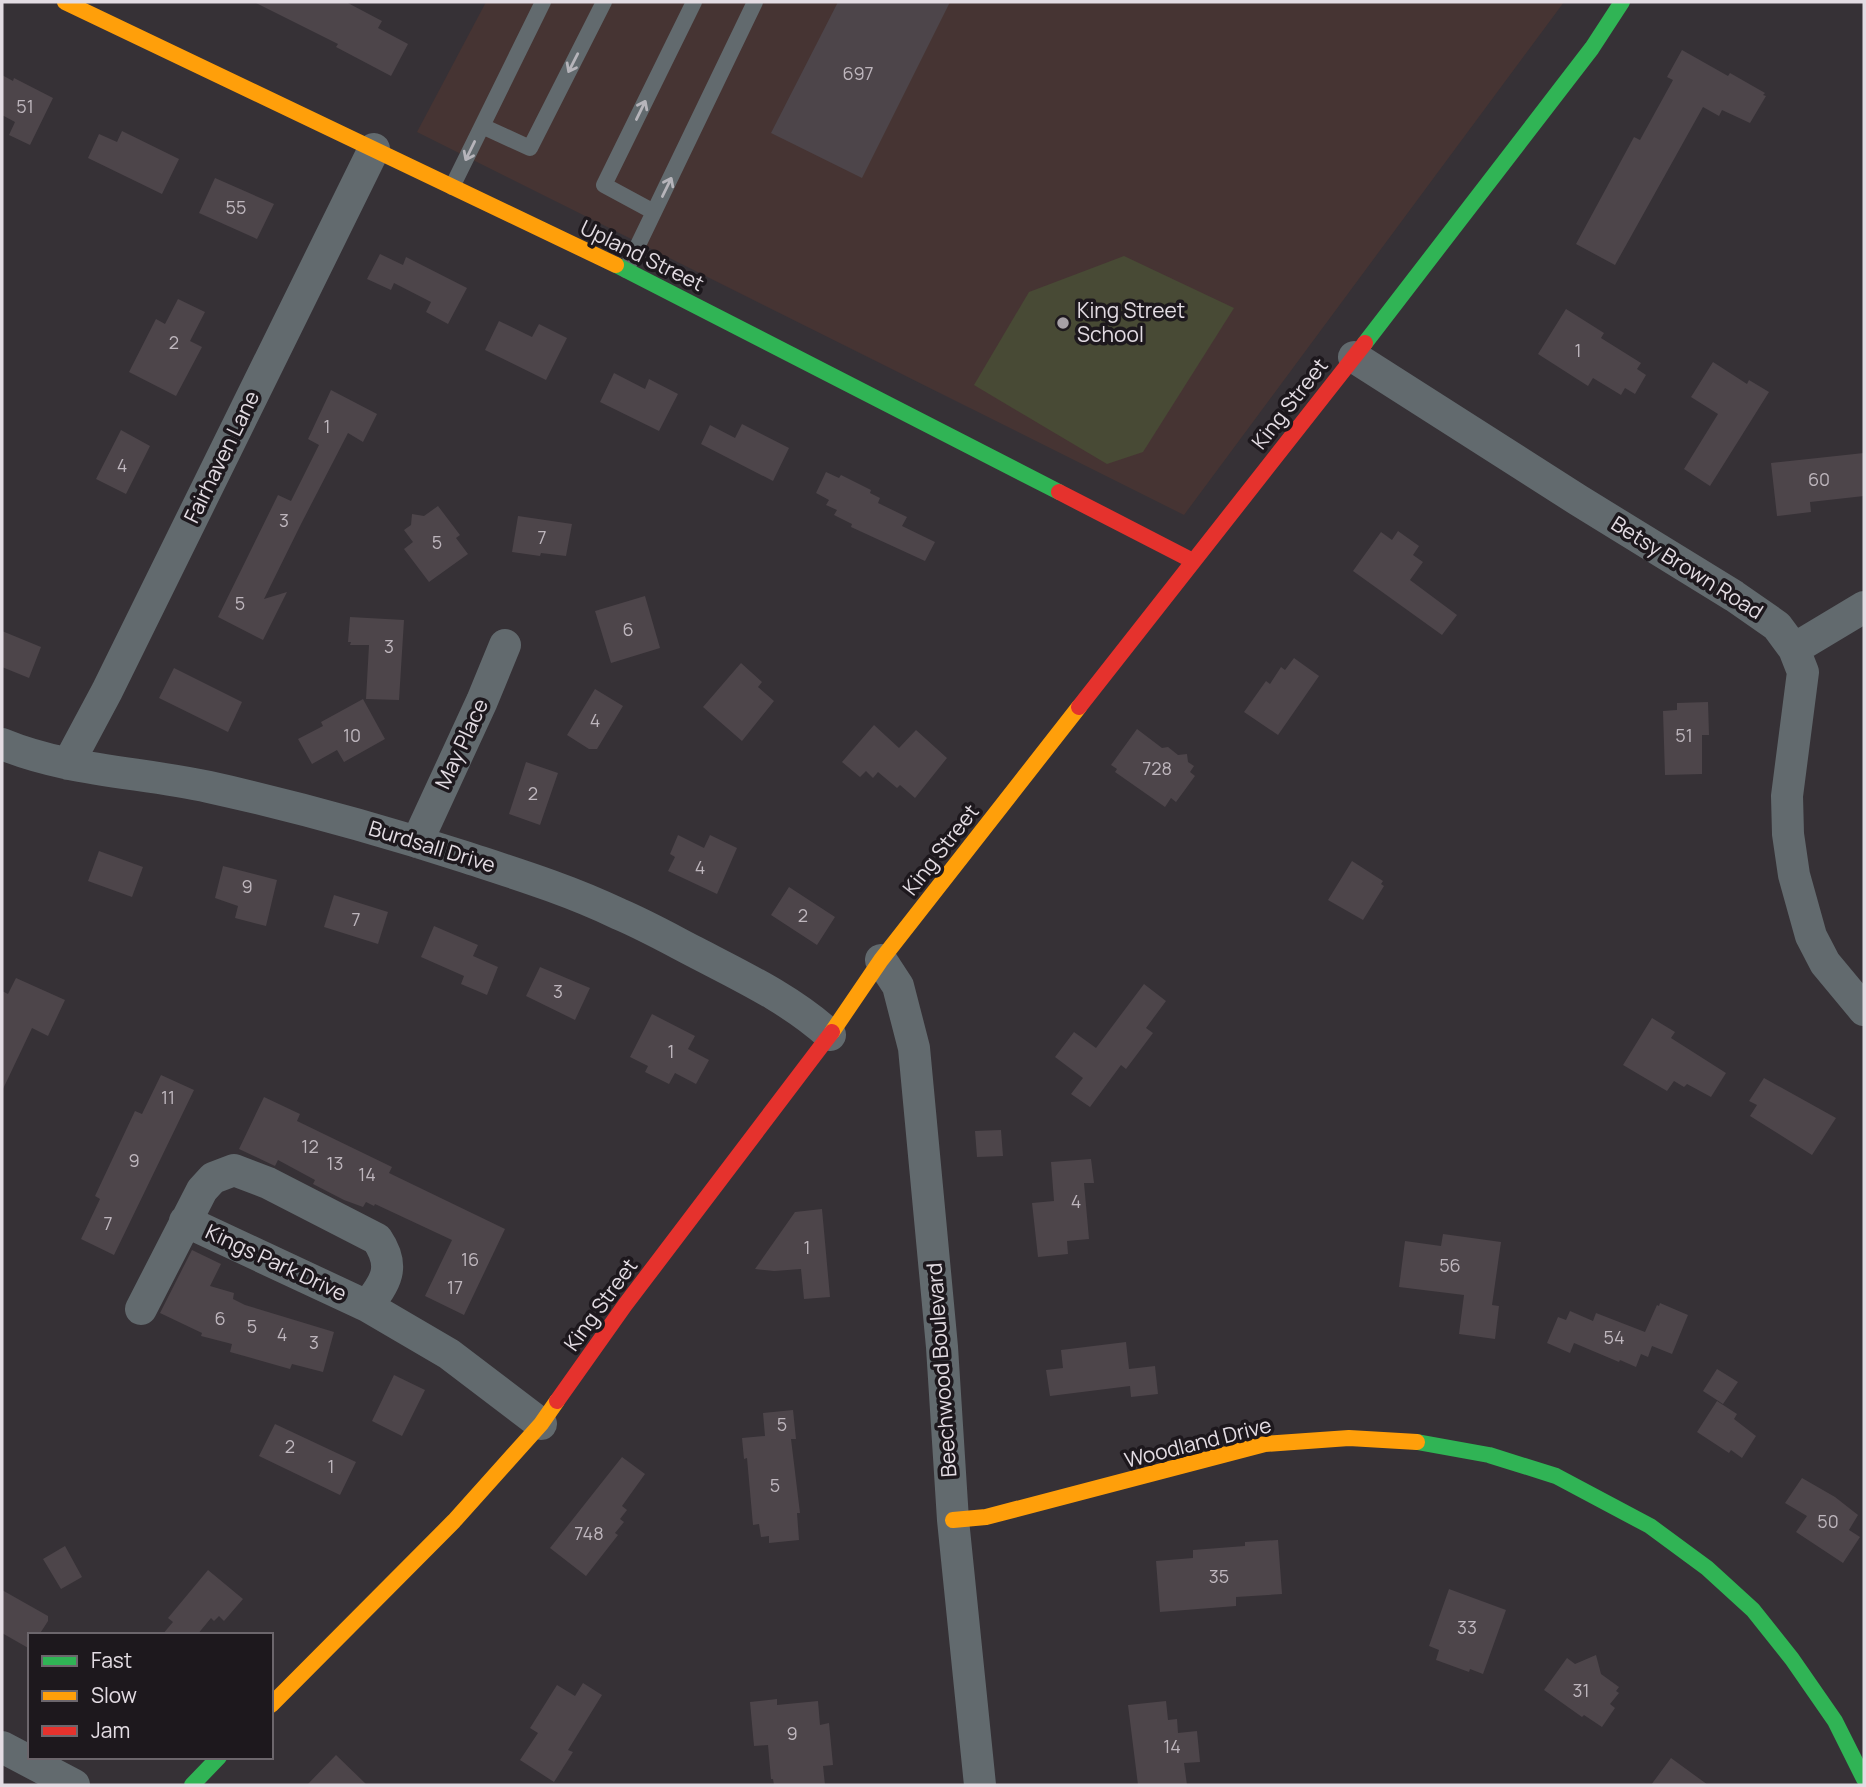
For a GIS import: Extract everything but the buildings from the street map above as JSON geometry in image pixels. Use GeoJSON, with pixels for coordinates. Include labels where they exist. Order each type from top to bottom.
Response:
{"type":"FeatureCollection","features":[{"type":"Feature","properties":{"kind":"street","name":"Upland Street"},"geometry":{"type":"LineString","coordinates":[[65,2],[626,270],[1193,561]]}},
{"type":"Feature","properties":{"kind":"street","name":"King Street"},"geometry":{"type":"LineString","coordinates":[[273,1703],[454,1521],[541,1424],[625,1305],[830,1035],[881,960],[1354,357],[1592,48],[1622,2]]}},
{"type":"Feature","properties":{"kind":"street","name":"Fairhaven Lane"},"geometry":{"type":"LineString","coordinates":[[68,764],[107,691],[374,149]]}},
{"type":"Feature","properties":{"kind":"street","name":"Betsy Brown Road"},"geometry":{"type":"LineString","coordinates":[[1354,357],[1734,596],[1777,626],[1794,649],[1803,672],[1787,796],[1788,834],[1794,875],[1811,936],[1825,963],[1864,1010]]}},
{"type":"Feature","properties":{"kind":"street"},"geometry":{"type":"LineString","coordinates":[[1794,649],[1864,607]]}},
{"type":"Feature","properties":{"kind":"street","name":"May Place"},"geometry":{"type":"LineString","coordinates":[[417,842],[505,645]]}},
{"type":"Feature","properties":{"kind":"street","name":"Burdsall Drive"},"geometry":{"type":"LineString","coordinates":[[2,744],[68,764],[207,787],[302,809],[540,881],[619,913],[765,988],[807,1014],[830,1035]]}},
{"type":"Feature","properties":{"kind":"street","name":"Beechwood Boulevard"},"geometry":{"type":"LineString","coordinates":[[881,960],[898,986],[914,1048],[942,1347],[953,1520],[980,1785]]}},
{"type":"Feature","properties":{"kind":"street","name":"Kings Park Drive"},"geometry":{"type":"LineString","coordinates":[[141,1309],[202,1190],[213,1178],[234,1170],[268,1183],[377,1239],[385,1251],[388,1263],[385,1284],[367,1306]]}},
{"type":"Feature","properties":{"kind":"street","name":"Kings Park Drive"},"geometry":{"type":"LineString","coordinates":[[185,1221],[367,1306],[449,1354],[541,1424]]}},
{"type":"Feature","properties":{"kind":"street","name":"Woodland Drive"},"geometry":{"type":"LineString","coordinates":[[953,1520],[999,1513],[1265,1444],[1349,1438],[1419,1442],[1489,1455],[1556,1476],[1650,1526],[1707,1569],[1754,1611],[1792,1659],[1835,1721],[1864,1779]]}},
{"type":"Feature","properties":{"kind":"street"},"geometry":{"type":"LineString","coordinates":[[2,1747],[74,1785]]}},
{"type":"Feature","properties":{"kind":"street"},"geometry":{"type":"LineString","coordinates":[[192,1785],[217,1759]]}},
{"type":"Feature","properties":{"kind":"lane"},"geometry":{"type":"LineString","coordinates":[[452,187],[543,2]]}},
{"type":"Feature","properties":{"kind":"lane"},"geometry":{"type":"LineString","coordinates":[[482,125],[530,148],[604,2]]}},
{"type":"Feature","properties":{"kind":"lane"},"geometry":{"type":"LineString","coordinates":[[654,212],[604,185],[694,2]]}},
{"type":"Feature","properties":{"kind":"lane"},"geometry":{"type":"LineString","coordinates":[[626,270],[755,2]]}},
{"type":"Feature","properties":{"kind":"shaded area","name":"King Street School"},"geometry":{"type":"Polygon","coordinates":[[[486,2],[1564,2],[1184,515],[417,132],[486,2]]]}},
{"type":"Feature","properties":{"kind":"green space"},"geometry":{"type":"Polygon","coordinates":[[[1124,256],[1234,308],[1143,452],[1107,464],[974,385],[1029,292],[1124,256]]]}},
{"type":"Feature","properties":{"kind":"traffic: fast"},"geometry":{"type":"LineString","coordinates":[[1365,343],[1592,48],[1622,2]]}},
{"type":"Feature","properties":{"kind":"traffic: fast"},"geometry":{"type":"LineString","coordinates":[[616,265],[1059,492]]}},
{"type":"Feature","properties":{"kind":"traffic: fast"},"geometry":{"type":"LineString","coordinates":[[1417,1442],[1489,1455],[1556,1476],[1650,1526],[1707,1568],[1753,1610],[1792,1659],[1835,1721],[1864,1779]]}},
{"type":"Feature","properties":{"kind":"traffic: fast"},"geometry":{"type":"LineString","coordinates":[[192,1785],[217,1759]]}},
{"type":"Feature","properties":{"kind":"traffic: slow"},"geometry":{"type":"LineString","coordinates":[[65,2],[616,265]]}},
{"type":"Feature","properties":{"kind":"traffic: slow"},"geometry":{"type":"LineString","coordinates":[[832,1032],[881,960],[1079,707]]}},
{"type":"Feature","properties":{"kind":"traffic: slow"},"geometry":{"type":"LineString","coordinates":[[273,1703],[454,1521],[541,1424],[557,1401]]}},
{"type":"Feature","properties":{"kind":"traffic: slow"},"geometry":{"type":"LineString","coordinates":[[953,1520],[986,1517],[1265,1444],[1349,1438],[1417,1442]]}},
{"type":"Feature","properties":{"kind":"traffic: jam"},"geometry":{"type":"LineString","coordinates":[[1079,707],[1365,343]]}},
{"type":"Feature","properties":{"kind":"traffic: jam"},"geometry":{"type":"LineString","coordinates":[[1059,492],[1193,561]]}},
{"type":"Feature","properties":{"kind":"traffic: jam"},"geometry":{"type":"LineString","coordinates":[[557,1401],[625,1305],[832,1032]]}},
{"type":"Feature","properties":{"kind":"place","name":"King Street School"},"geometry":{"type":"Point","coordinates":[1063,323]}}]}
